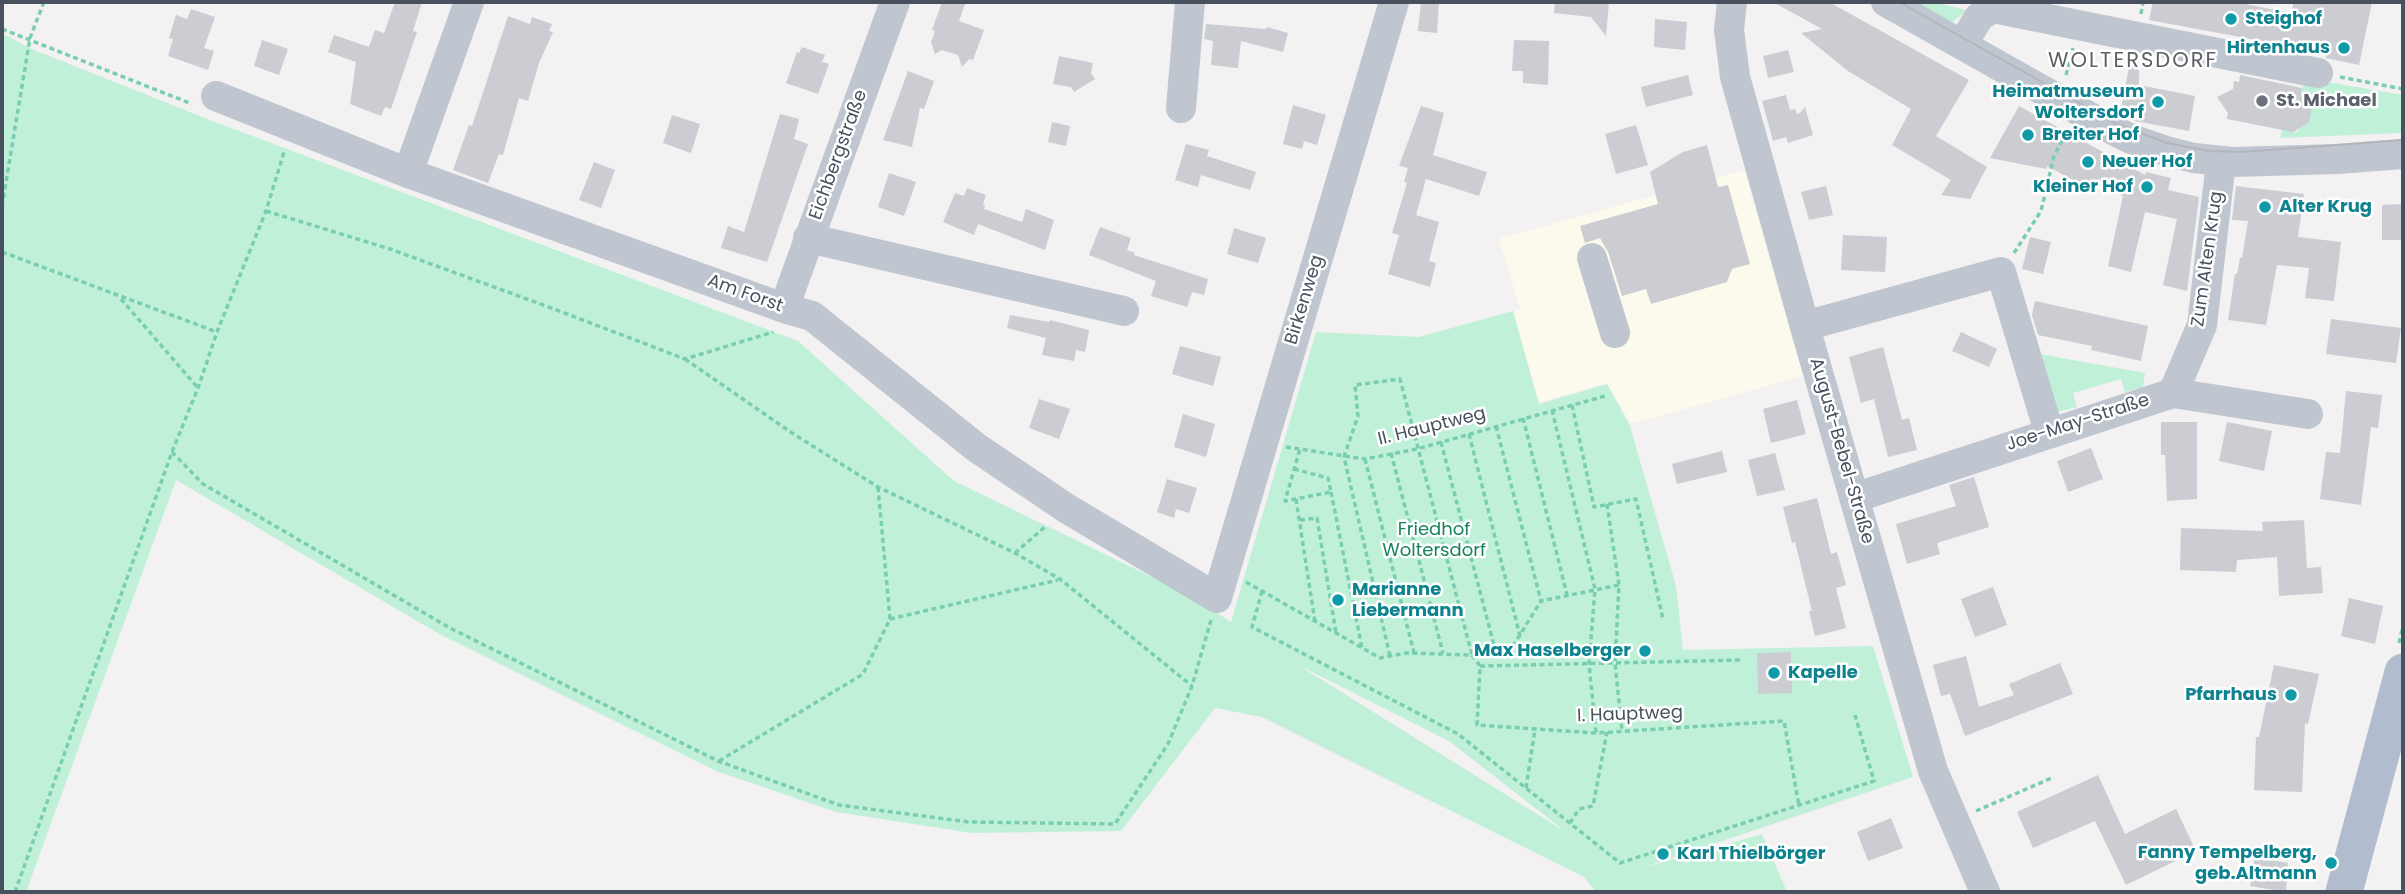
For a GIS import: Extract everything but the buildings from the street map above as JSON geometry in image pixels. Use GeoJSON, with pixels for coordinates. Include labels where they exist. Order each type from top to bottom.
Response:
{"type":"FeatureCollection","features":[{"type":"Feature","properties":{"kind":"main road"},"geometry":{"type":"LineString","coordinates":[[2344,892],[2403,672]]}},
{"type":"Feature","properties":{"kind":"street"},"geometry":{"type":"LineString","coordinates":[[408,173],[469,2]]}},
{"type":"Feature","properties":{"kind":"street","name":"Eichbergstraße"},"geometry":{"type":"LineString","coordinates":[[784,309],[895,2]]}},
{"type":"Feature","properties":{"kind":"street"},"geometry":{"type":"LineString","coordinates":[[1181,108],[1190,2]]}},
{"type":"Feature","properties":{"kind":"street","name":"Birkenweg"},"geometry":{"type":"LineString","coordinates":[[1221,585],[1394,2]]}},
{"type":"Feature","properties":{"kind":"street","name":"August-Bebel-Straße"},"geometry":{"type":"LineString","coordinates":[[1732,2],[1728,30],[1735,77],[1805,326],[1933,771],[1985,892]]}},
{"type":"Feature","properties":{"kind":"street"},"geometry":{"type":"LineString","coordinates":[[1886,2],[2131,139],[2185,156],[2221,162],[2403,154]]}},
{"type":"Feature","properties":{"kind":"street"},"geometry":{"type":"LineString","coordinates":[[1962,45],[1979,17],[1993,8],[2318,73]]}},
{"type":"Feature","properties":{"kind":"street","name":"Am Forst"},"geometry":{"type":"LineString","coordinates":[[209,102],[291,127],[408,173],[784,309],[812,316],[977,447],[1066,508],[1221,585]]}},
{"type":"Feature","properties":{"kind":"street","name":"Zum Alten Krug"},"geometry":{"type":"LineString","coordinates":[[2173,393],[2202,325],[2221,162]]}},
{"type":"Feature","properties":{"kind":"street"},"geometry":{"type":"LineString","coordinates":[[808,238],[1125,311]]}},
{"type":"Feature","properties":{"kind":"street"},"geometry":{"type":"LineString","coordinates":[[1592,258],[1615,333]]}},
{"type":"Feature","properties":{"kind":"street"},"geometry":{"type":"LineString","coordinates":[[1805,326],[2001,272],[2049,432]]}},
{"type":"Feature","properties":{"kind":"street","name":"Joe-May-Straße"},"geometry":{"type":"LineString","coordinates":[[1854,498],[2173,393],[2308,414]]}},
{"type":"Feature","properties":{"kind":"path"},"geometry":{"type":"LineString","coordinates":[[2,206],[30,38],[44,2]]}},
{"type":"Feature","properties":{"kind":"path"},"geometry":{"type":"LineString","coordinates":[[2,29],[209,102]]}},
{"type":"Feature","properties":{"kind":"path"},"geometry":{"type":"LineString","coordinates":[[2318,73],[2403,89]]}},
{"type":"Feature","properties":{"kind":"path"},"geometry":{"type":"LineString","coordinates":[[2001,272],[2041,211],[2054,156],[2072,124]]}},
{"type":"Feature","properties":{"kind":"path"},"geometry":{"type":"LineString","coordinates":[[15,892],[172,452],[266,211],[291,127]]}},
{"type":"Feature","properties":{"kind":"path"},"geometry":{"type":"LineString","coordinates":[[266,211],[390,249],[685,359],[792,433],[878,487],[1015,553],[1060,579],[1192,686]]}},
{"type":"Feature","properties":{"kind":"path"},"geometry":{"type":"LineString","coordinates":[[2,253],[217,332]]}},
{"type":"Feature","properties":{"kind":"path"},"geometry":{"type":"LineString","coordinates":[[120,297],[198,388]]}},
{"type":"Feature","properties":{"kind":"path"},"geometry":{"type":"LineString","coordinates":[[685,359],[774,332],[784,309]]}},
{"type":"Feature","properties":{"kind":"path"},"geometry":{"type":"LineString","coordinates":[[1390,656],[1344,457],[1357,416],[1355,385],[1400,379],[1472,655],[1480,666],[1742,660]]}},
{"type":"Feature","properties":{"kind":"path","name":"II. Hauptweg"},"geometry":{"type":"LineString","coordinates":[[1264,441],[1365,459],[1417,449],[1605,396]]}},
{"type":"Feature","properties":{"kind":"path"},"geometry":{"type":"LineString","coordinates":[[1572,405],[1594,507],[1636,499],[1663,619]]}},
{"type":"Feature","properties":{"kind":"path"},"geometry":{"type":"LineString","coordinates":[[1552,410],[1595,589],[1589,664],[1596,733]]}},
{"type":"Feature","properties":{"kind":"path"},"geometry":{"type":"LineString","coordinates":[[1523,418],[1567,595]]}},
{"type":"Feature","properties":{"kind":"path"},"geometry":{"type":"LineString","coordinates":[[172,452],[203,484],[450,628],[718,761],[839,804],[969,822],[1115,824],[1168,744],[1192,686],[1221,585],[1262,591],[1380,658],[1443,653],[1508,654],[1541,601],[1496,425]]}},
{"type":"Feature","properties":{"kind":"path"},"geometry":{"type":"LineString","coordinates":[[1469,434],[1520,636]]}},
{"type":"Feature","properties":{"kind":"path"},"geometry":{"type":"LineString","coordinates":[[1441,442],[1496,654]]}},
{"type":"Feature","properties":{"kind":"path"},"geometry":{"type":"LineString","coordinates":[[1300,449],[1285,501],[1331,492]]}},
{"type":"Feature","properties":{"kind":"path"},"geometry":{"type":"LineString","coordinates":[[1391,453],[1443,653]]}},
{"type":"Feature","properties":{"kind":"path"},"geometry":{"type":"LineString","coordinates":[[1365,459],[1414,654]]}},
{"type":"Feature","properties":{"kind":"path"},"geometry":{"type":"LineString","coordinates":[[1294,470],[1328,478],[1362,648]]}},
{"type":"Feature","properties":{"kind":"path"},"geometry":{"type":"LineString","coordinates":[[718,761],[863,674],[890,619],[878,487]]}},
{"type":"Feature","properties":{"kind":"path"},"geometry":{"type":"LineString","coordinates":[[1296,499],[1315,622]]}},
{"type":"Feature","properties":{"kind":"path"},"geometry":{"type":"LineString","coordinates":[[1607,504],[1619,586],[1615,663],[1622,732]]}},
{"type":"Feature","properties":{"kind":"path"},"geometry":{"type":"LineString","coordinates":[[1015,553],[1066,508]]}},
{"type":"Feature","properties":{"kind":"path"},"geometry":{"type":"LineString","coordinates":[[1300,520],[1317,518],[1336,633]]}},
{"type":"Feature","properties":{"kind":"path"},"geometry":{"type":"LineString","coordinates":[[890,619],[1060,579]]}},
{"type":"Feature","properties":{"kind":"path"},"geometry":{"type":"LineString","coordinates":[[1541,601],[1619,586]]}},
{"type":"Feature","properties":{"kind":"path"},"geometry":{"type":"LineString","coordinates":[[1262,591],[1252,626],[1458,734],[1620,863],[1874,781],[1854,715]]}},
{"type":"Feature","properties":{"kind":"path","name":"I. Hauptweg"},"geometry":{"type":"LineString","coordinates":[[1480,666],[1477,725],[1596,733],[1784,721],[1799,806]]}},
{"type":"Feature","properties":{"kind":"path"},"geometry":{"type":"LineString","coordinates":[[1526,788],[1535,729]]}},
{"type":"Feature","properties":{"kind":"path"},"geometry":{"type":"LineString","coordinates":[[1570,823],[1579,809],[1593,806],[1607,732]]}},
{"type":"Feature","properties":{"kind":"path"},"geometry":{"type":"LineString","coordinates":[[1954,820],[2054,777]]}},
{"type":"Feature","properties":{"kind":"shaded area"},"geometry":{"type":"Polygon","coordinates":[[[1744,170],[1803,376],[1631,424],[1607,383],[1539,402],[1513,311],[1520,309],[1499,239],[1744,170]]]}},
{"type":"Feature","properties":{"kind":"green space"},"geometry":{"type":"Polygon","coordinates":[[[1908,2],[1933,2],[1967,10],[1950,24],[1908,2]]]}},
{"type":"Feature","properties":{"kind":"green space","name":"Friedhof Woltersdorf"},"geometry":{"type":"Polygon","coordinates":[[[2,33],[34,50],[210,120],[798,341],[954,481],[1191,596],[1231,622],[1316,332],[1419,337],[1513,311],[1539,404],[1607,384],[1630,426],[1676,586],[1683,650],[1873,646],[1913,777],[1639,869],[1762,834],[1787,892],[1596,892],[1584,877],[1262,717],[1215,708],[1121,831],[972,833],[836,812],[716,771],[441,635],[176,480],[26,892],[2,892],[2,33]],[[1298,665],[1562,829],[1449,741],[1298,665]]]}},
{"type":"Feature","properties":{"kind":"green space"},"geometry":{"type":"Polygon","coordinates":[[[2310,79],[2403,95],[2403,133],[2280,138],[2282,129],[2297,132],[2299,124],[2309,122],[2312,109],[2303,103],[2304,95],[2301,94],[2303,84],[2310,79]]]}},
{"type":"Feature","properties":{"kind":"green space"},"geometry":{"type":"Polygon","coordinates":[[[2034,353],[2145,373],[2143,387],[2125,392],[2121,379],[2073,393],[2077,407],[2057,412],[2034,353]]]}},
{"type":"Feature","properties":{"kind":"tram line"},"geometry":{"type":"LineString","coordinates":[[1899,2],[2117,124],[2167,143],[2210,151],[2242,152],[2403,140]]}},
{"type":"Feature","properties":{"kind":"place","name":"Steighof"},"geometry":{"type":"Point","coordinates":[2231,19]}},
{"type":"Feature","properties":{"kind":"place","name":"Hirtenhaus"},"geometry":{"type":"Point","coordinates":[2344,48]}},
{"type":"Feature","properties":{"kind":"place","name":"St. Michael"},"geometry":{"type":"Point","coordinates":[2262,101]}},
{"type":"Feature","properties":{"kind":"place","name":"Heimatmuseum Woltersdorf"},"geometry":{"type":"Point","coordinates":[2158,102]}},
{"type":"Feature","properties":{"kind":"place","name":"Breiter Hof"},"geometry":{"type":"Point","coordinates":[2028,135]}},
{"type":"Feature","properties":{"kind":"place","name":"Neuer Hof"},"geometry":{"type":"Point","coordinates":[2088,162]}},
{"type":"Feature","properties":{"kind":"place","name":"Kleiner Hof"},"geometry":{"type":"Point","coordinates":[2147,187]}},
{"type":"Feature","properties":{"kind":"place","name":"Alter Krug"},"geometry":{"type":"Point","coordinates":[2265,207]}},
{"type":"Feature","properties":{"kind":"place","name":"Marianne Liebermann"},"geometry":{"type":"Point","coordinates":[1338,600]}},
{"type":"Feature","properties":{"kind":"place","name":"Max Haselberger"},"geometry":{"type":"Point","coordinates":[1645,651]}},
{"type":"Feature","properties":{"kind":"place","name":"Kapelle"},"geometry":{"type":"Point","coordinates":[1774,673]}},
{"type":"Feature","properties":{"kind":"place","name":"Pfarrhaus"},"geometry":{"type":"Point","coordinates":[2291,695]}},
{"type":"Feature","properties":{"kind":"place","name":"Karl Thielbörger"},"geometry":{"type":"Point","coordinates":[1663,854]}},
{"type":"Feature","properties":{"kind":"place","name":"Fanny Tempelberg, geb.Altmann"},"geometry":{"type":"Point","coordinates":[2331,863]}},
{"type":"Feature","properties":{"kind":"district","name":"WOLTERSDORF"},"geometry":{"type":"Point","coordinates":[2133,62]}}]}
